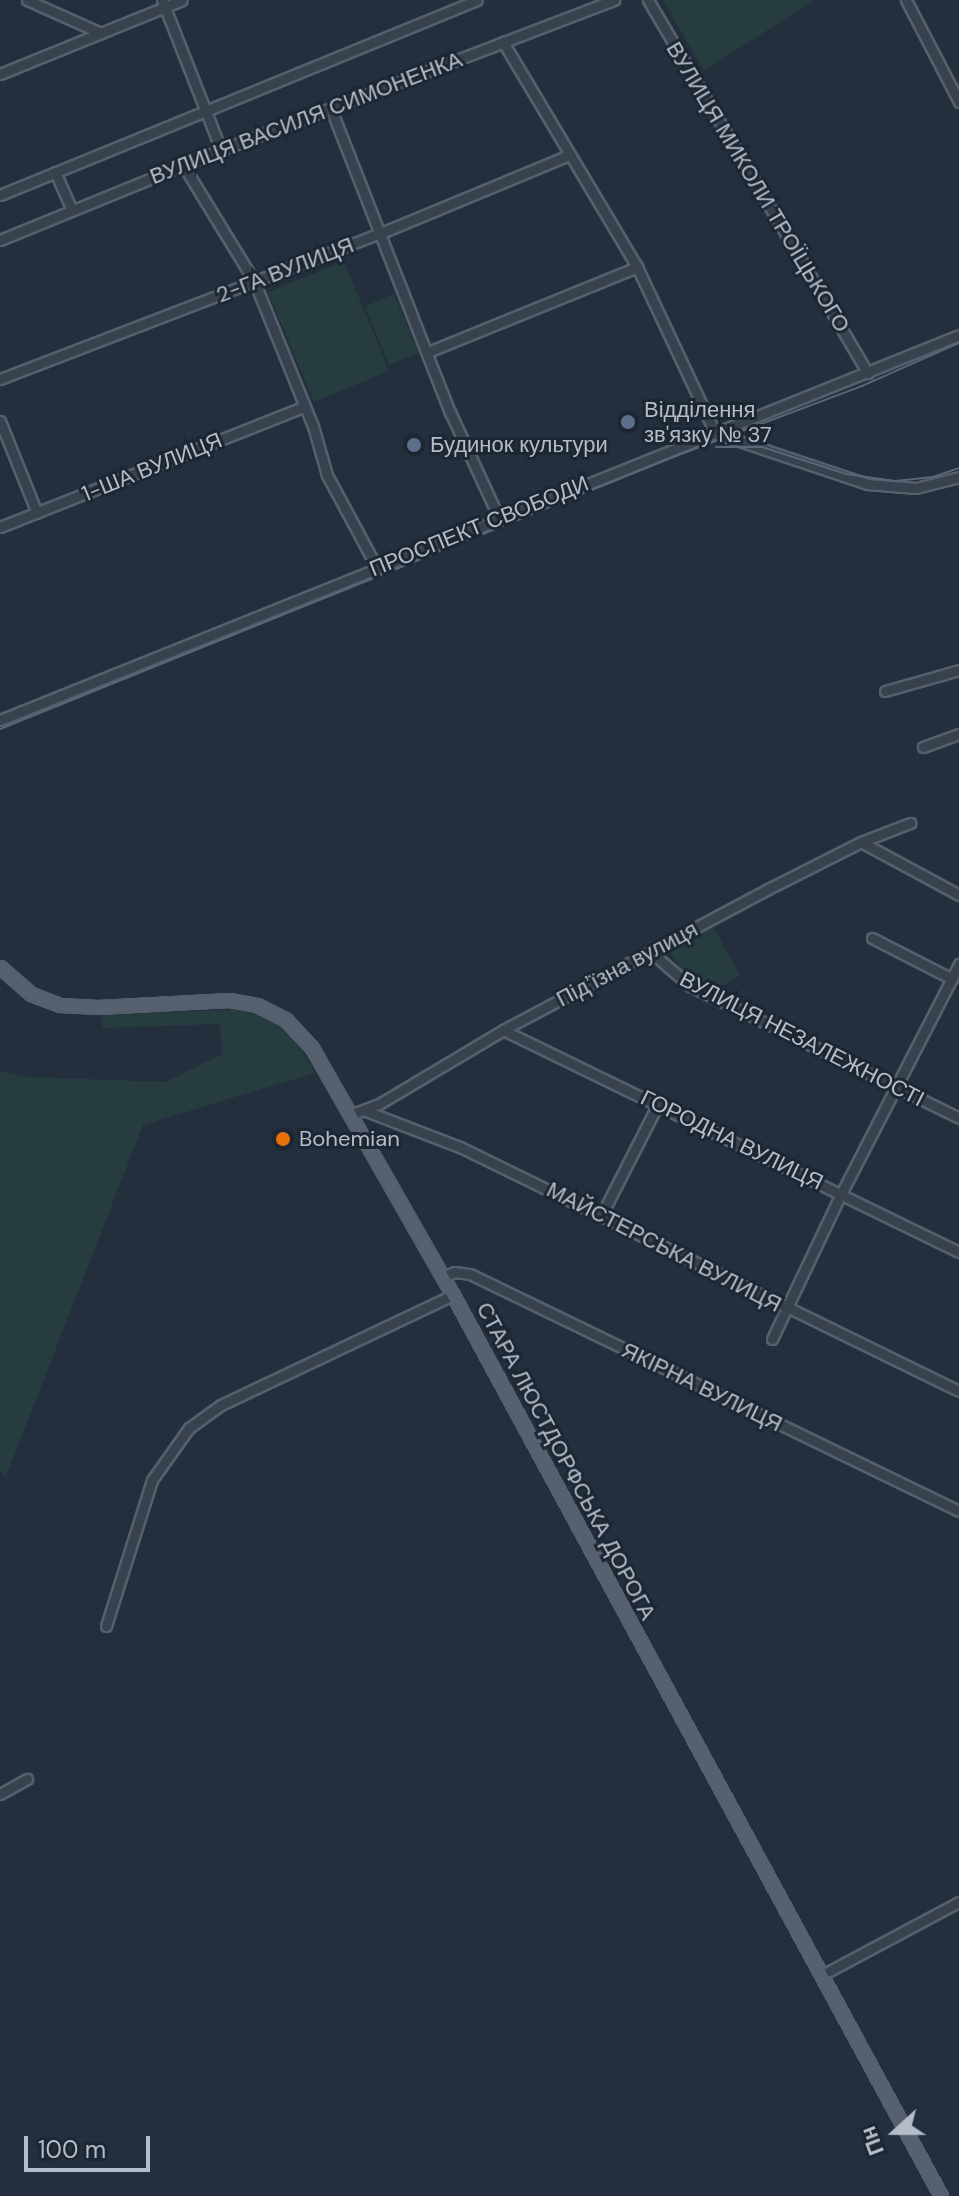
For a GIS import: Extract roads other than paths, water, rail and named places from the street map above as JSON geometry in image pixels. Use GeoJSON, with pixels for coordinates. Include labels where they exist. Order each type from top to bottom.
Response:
{"type":"FeatureCollection","features":[{"type":"Feature","properties":{"kind":"main road","name":"СТАРА ЛЮСТДОРФСЬКА ДОРОГА"},"geometry":{"type":"LineString","coordinates":[[0,967],[31,994],[60,1005],[98,1007],[229,1000],[257,1005],[286,1020],[304,1038],[453,1295],[941,2196]]}},
{"type":"Feature","properties":{"kind":"street"},"geometry":{"type":"LineString","coordinates":[[27,0],[101,33]]}},
{"type":"Feature","properties":{"kind":"street"},"geometry":{"type":"LineString","coordinates":[[0,74],[101,33],[164,3],[182,0]]}},
{"type":"Feature","properties":{"kind":"street","name":"ВУЛИЦЯ ВАСИЛЯ СИМОНЕНКА"},"geometry":{"type":"LineString","coordinates":[[0,195],[206,108],[477,0]]}},
{"type":"Feature","properties":{"kind":"street","name":"ВУЛИЦЯ ВАСИЛЯ СИМОНЕНКА"},"geometry":{"type":"LineString","coordinates":[[0,240],[221,150],[614,0]]}},
{"type":"Feature","properties":{"kind":"street","name":"ВУЛИЦЯ МИКОЛИ ТРОЇЦЬКОГО"},"geometry":{"type":"LineString","coordinates":[[648,0],[868,373]]}},
{"type":"Feature","properties":{"kind":"street"},"geometry":{"type":"LineString","coordinates":[[906,0],[959,102]]}},
{"type":"Feature","properties":{"kind":"street"},"geometry":{"type":"LineString","coordinates":[[164,3],[221,150]]}},
{"type":"Feature","properties":{"kind":"street"},"geometry":{"type":"LineString","coordinates":[[503,42],[637,267],[715,433],[867,484],[916,488],[959,477]]}},
{"type":"Feature","properties":{"kind":"street"},"geometry":{"type":"LineString","coordinates":[[331,109],[450,412],[499,518]]}},
{"type":"Feature","properties":{"kind":"street","name":"2-ГА ВУЛИЦЯ"},"geometry":{"type":"LineString","coordinates":[[0,379],[381,233],[569,155]]}},
{"type":"Feature","properties":{"kind":"street"},"geometry":{"type":"LineString","coordinates":[[183,165],[254,281],[305,406],[327,475],[376,566]]}},
{"type":"Feature","properties":{"kind":"street"},"geometry":{"type":"LineString","coordinates":[[55,172],[72,210]]}},
{"type":"Feature","properties":{"kind":"street"},"geometry":{"type":"LineString","coordinates":[[428,352],[637,267]]}},
{"type":"Feature","properties":{"kind":"street","name":"ПРОСПЕКТ СВОБОДИ"},"geometry":{"type":"LineString","coordinates":[[0,720],[376,566],[959,335]]}},
{"type":"Feature","properties":{"kind":"street","name":"1-ША ВУЛИЦЯ"},"geometry":{"type":"LineString","coordinates":[[0,527],[305,406]]}},
{"type":"Feature","properties":{"kind":"street"},"geometry":{"type":"LineString","coordinates":[[0,421],[37,513]]}},
{"type":"Feature","properties":{"kind":"street"},"geometry":{"type":"LineString","coordinates":[[885,691],[959,670]]}},
{"type":"Feature","properties":{"kind":"street"},"geometry":{"type":"LineString","coordinates":[[923,747],[959,734]]}},
{"type":"Feature","properties":{"kind":"street","name":"Підʼїзна вулиця"},"geometry":{"type":"LineString","coordinates":[[350,1115],[366,1111],[503,1030],[861,842],[910,823]]}},
{"type":"Feature","properties":{"kind":"street"},"geometry":{"type":"LineString","coordinates":[[861,842],[959,895]]}},
{"type":"Feature","properties":{"kind":"street"},"geometry":{"type":"LineString","coordinates":[[872,938],[955,977]]}},
{"type":"Feature","properties":{"kind":"street","name":"ВУЛИЦЯ НЕЗАЛЕЖНОСТІ"},"geometry":{"type":"LineString","coordinates":[[651,952],[690,986],[959,1118]]}},
{"type":"Feature","properties":{"kind":"street"},"geometry":{"type":"LineString","coordinates":[[772,1339],[841,1194],[959,964]]}},
{"type":"Feature","properties":{"kind":"street","name":"ГОРОДНА ВУЛИЦЯ"},"geometry":{"type":"LineString","coordinates":[[503,1030],[959,1252]]}},
{"type":"Feature","properties":{"kind":"street"},"geometry":{"type":"LineString","coordinates":[[602,1214],[658,1104]]}},
{"type":"Feature","properties":{"kind":"street","name":"МАЙСТЕРСЬКА ВУЛИЦЯ"},"geometry":{"type":"LineString","coordinates":[[366,1111],[460,1147],[602,1214],[788,1309],[959,1391]]}},
{"type":"Feature","properties":{"kind":"street","name":"ЯКІРНА ВУЛИЦЯ"},"geometry":{"type":"LineString","coordinates":[[443,1277],[455,1272],[470,1274],[959,1511]]}},
{"type":"Feature","properties":{"kind":"street"},"geometry":{"type":"LineString","coordinates":[[106,1626],[152,1480],[189,1428],[221,1405],[453,1295]]}},
{"type":"Feature","properties":{"kind":"street"},"geometry":{"type":"LineString","coordinates":[[0,1794],[27,1779]]}},
{"type":"Feature","properties":{"kind":"street"},"geometry":{"type":"LineString","coordinates":[[822,1975],[959,1902]]}},
{"type":"Feature","properties":{"kind":"tram line"},"geometry":{"type":"LineString","coordinates":[[0,729],[681,454],[862,386],[959,343]]}},
{"type":"Feature","properties":{"kind":"tram line"},"geometry":{"type":"LineString","coordinates":[[716,447],[762,447],[846,474],[895,481],[933,477],[959,468]]}},
{"type":"Feature","properties":{"kind":"place","name":"Відділення зв'язку № 37"},"geometry":{"type":"Point","coordinates":[628,422]}},
{"type":"Feature","properties":{"kind":"place","name":"Будинок культури"},"geometry":{"type":"Point","coordinates":[414,445]}},
{"type":"Feature","properties":{"kind":"place","name":"Bohemian"},"geometry":{"type":"Point","coordinates":[283,1139]}}]}
